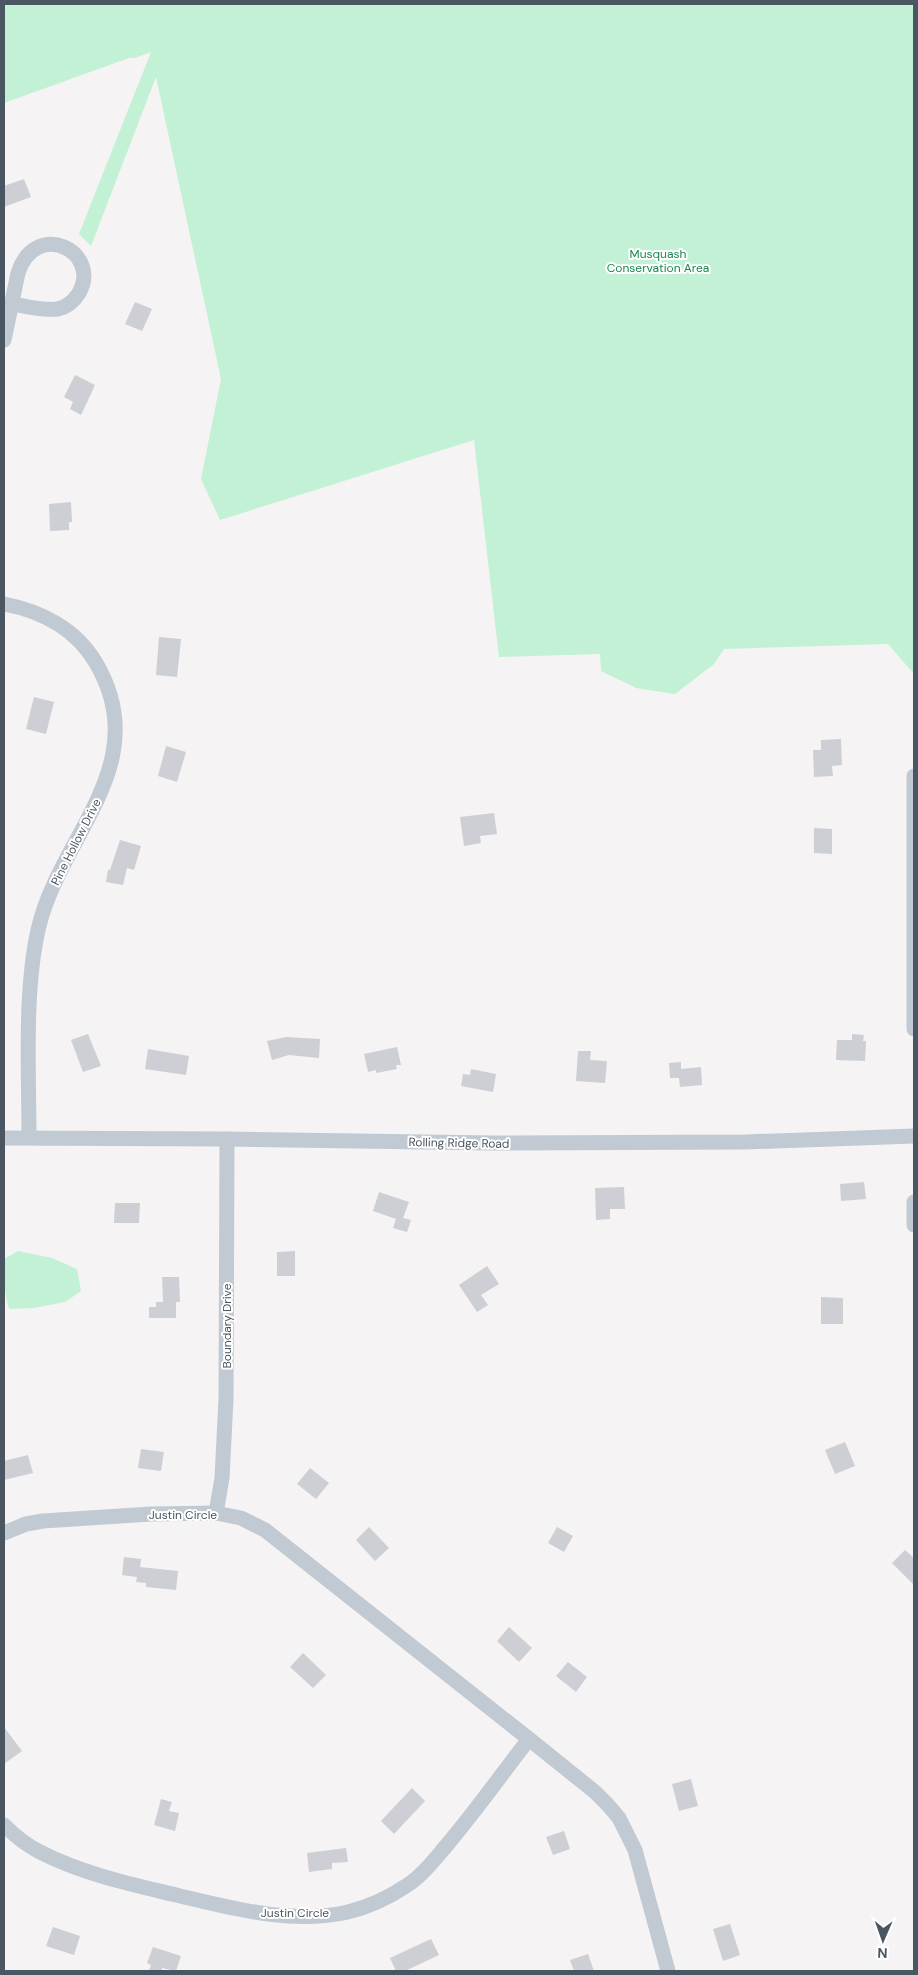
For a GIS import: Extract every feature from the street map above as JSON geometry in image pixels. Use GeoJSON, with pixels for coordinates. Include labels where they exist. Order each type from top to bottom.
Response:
{"type":"FeatureCollection","features":[{"type":"Feature","properties":{"kind":"street"},"geometry":{"type":"LineString","coordinates":[[4,340],[12,304],[22,262],[29,253],[38,246],[55,245],[70,250],[78,258],[83,268],[84,278],[79,293],[69,304],[60,308],[49,309],[12,304]]}},
{"type":"Feature","properties":{"kind":"street","name":"Pine Hollow Drive"},"geometry":{"type":"LineString","coordinates":[[4,604],[18,607],[51,620],[66,629],[80,641],[91,654],[100,670],[113,702],[116,721],[116,739],[102,790],[48,898],[38,931],[29,1018],[29,1137]]}},
{"type":"Feature","properties":{"kind":"street"},"geometry":{"type":"LineString","coordinates":[[914,776],[914,1028]]}},
{"type":"Feature","properties":{"kind":"street","name":"Rolling Ridge Road"},"geometry":{"type":"LineString","coordinates":[[4,1138],[493,1143],[745,1142],[914,1136]]}},
{"type":"Feature","properties":{"kind":"street","name":"Boundary Drive"},"geometry":{"type":"LineString","coordinates":[[216,1513],[222,1478],[226,1399],[227,1139]]}},
{"type":"Feature","properties":{"kind":"street"},"geometry":{"type":"LineString","coordinates":[[914,1202],[914,1225]]}},
{"type":"Feature","properties":{"kind":"street","name":"Justin Circle"},"geometry":{"type":"LineString","coordinates":[[4,1533],[26,1524],[43,1521],[151,1514],[216,1513],[241,1518],[265,1530],[529,1739],[595,1792],[608,1805],[624,1826],[635,1850],[668,1971]]}},
{"type":"Feature","properties":{"kind":"street","name":"Justin Circle"},"geometry":{"type":"LineString","coordinates":[[4,1826],[38,1852],[67,1865],[126,1883],[254,1913],[314,1916],[347,1912],[378,1902],[407,1885],[428,1867],[458,1832],[529,1739]]}},
{"type":"Feature","properties":{"kind":"green space","name":"Musquash Conservation Area"},"geometry":{"type":"Polygon","coordinates":[[[4,4],[914,4],[914,674],[888,644],[724,649],[714,664],[675,694],[636,688],[601,671],[600,654],[499,657],[474,440],[220,520],[201,479],[221,379],[156,77],[91,246],[79,234],[151,52],[135,58],[129,58],[4,103],[4,4]]]}},
{"type":"Feature","properties":{"kind":"green space"},"geometry":{"type":"Polygon","coordinates":[[[18,1251],[52,1258],[77,1269],[81,1291],[65,1302],[34,1308],[9,1309],[3,1278],[3,1265],[4,1259],[18,1251]]]}},
{"type":"Feature","properties":{"kind":"building"},"geometry":{"type":"Polygon","coordinates":[[[24,179],[31,197],[4,207],[4,186],[24,179]]]}},
{"type":"Feature","properties":{"kind":"building"},"geometry":{"type":"Polygon","coordinates":[[[135,302],[152,309],[142,331],[125,324],[135,302]]]}},
{"type":"Feature","properties":{"kind":"building"},"geometry":{"type":"Polygon","coordinates":[[[75,375],[95,385],[81,415],[70,409],[73,402],[64,397],[75,375]]]}},
{"type":"Feature","properties":{"kind":"building"},"geometry":{"type":"Polygon","coordinates":[[[71,502],[72,522],[69,522],[69,530],[50,531],[49,504],[71,502]]]}},
{"type":"Feature","properties":{"kind":"building"},"geometry":{"type":"Polygon","coordinates":[[[159,637],[181,639],[177,677],[156,675],[159,637]]]}},
{"type":"Feature","properties":{"kind":"building"},"geometry":{"type":"Polygon","coordinates":[[[34,697],[54,702],[46,734],[26,729],[34,697]]]}},
{"type":"Feature","properties":{"kind":"building"},"geometry":{"type":"Polygon","coordinates":[[[841,739],[842,765],[832,766],[833,776],[814,777],[813,750],[821,750],[821,740],[841,739]]]}},
{"type":"Feature","properties":{"kind":"building"},"geometry":{"type":"Polygon","coordinates":[[[166,746],[186,752],[177,782],[158,776],[166,746]]]}},
{"type":"Feature","properties":{"kind":"building"},"geometry":{"type":"Polygon","coordinates":[[[494,813],[497,834],[480,836],[481,843],[464,846],[460,817],[494,813]]]}},
{"type":"Feature","properties":{"kind":"building"},"geometry":{"type":"Polygon","coordinates":[[[814,828],[832,829],[832,854],[814,853],[814,828]]]}},
{"type":"Feature","properties":{"kind":"building"},"geometry":{"type":"Polygon","coordinates":[[[120,840],[141,846],[134,870],[127,868],[123,885],[106,882],[108,870],[110,870],[120,840]]]}},
{"type":"Feature","properties":{"kind":"building"},"geometry":{"type":"Polygon","coordinates":[[[88,1034],[101,1066],[83,1072],[71,1040],[88,1034]]]}},
{"type":"Feature","properties":{"kind":"building"},"geometry":{"type":"Polygon","coordinates":[[[852,1034],[864,1035],[863,1041],[866,1041],[865,1061],[836,1060],[837,1040],[852,1040],[852,1034]]]}},
{"type":"Feature","properties":{"kind":"building"},"geometry":{"type":"Polygon","coordinates":[[[286,1037],[320,1039],[319,1058],[289,1055],[272,1060],[267,1041],[286,1037]]]}},
{"type":"Feature","properties":{"kind":"building"},"geometry":{"type":"Polygon","coordinates":[[[397,1047],[401,1065],[396,1065],[397,1069],[376,1073],[376,1070],[368,1072],[364,1054],[397,1047]]]}},
{"type":"Feature","properties":{"kind":"building"},"geometry":{"type":"Polygon","coordinates":[[[148,1049],[189,1056],[186,1075],[145,1069],[148,1049]]]}},
{"type":"Feature","properties":{"kind":"building"},"geometry":{"type":"Polygon","coordinates":[[[578,1051],[591,1051],[590,1060],[607,1061],[605,1083],[576,1081],[578,1051]]]}},
{"type":"Feature","properties":{"kind":"building"},"geometry":{"type":"Polygon","coordinates":[[[681,1062],[681,1069],[701,1067],[702,1085],[680,1087],[679,1078],[670,1078],[669,1063],[681,1062]]]}},
{"type":"Feature","properties":{"kind":"building"},"geometry":{"type":"Polygon","coordinates":[[[471,1069],[496,1074],[493,1092],[461,1086],[463,1074],[470,1075],[471,1069]]]}},
{"type":"Feature","properties":{"kind":"building"},"geometry":{"type":"Polygon","coordinates":[[[864,1182],[866,1199],[841,1201],[840,1184],[864,1182]]]}},
{"type":"Feature","properties":{"kind":"building"},"geometry":{"type":"Polygon","coordinates":[[[624,1187],[625,1209],[610,1209],[610,1219],[596,1220],[595,1188],[624,1187]]]}},
{"type":"Feature","properties":{"kind":"building"},"geometry":{"type":"Polygon","coordinates":[[[379,1192],[409,1202],[403,1218],[411,1220],[407,1232],[393,1228],[396,1219],[373,1211],[379,1192]]]}},
{"type":"Feature","properties":{"kind":"building"},"geometry":{"type":"Polygon","coordinates":[[[115,1203],[140,1203],[139,1223],[114,1223],[115,1203]]]}},
{"type":"Feature","properties":{"kind":"building"},"geometry":{"type":"Polygon","coordinates":[[[295,1251],[295,1276],[277,1276],[277,1252],[295,1251]]]}},
{"type":"Feature","properties":{"kind":"building"},"geometry":{"type":"Polygon","coordinates":[[[487,1266],[499,1284],[481,1295],[488,1305],[477,1312],[459,1285],[487,1266]]]}},
{"type":"Feature","properties":{"kind":"building"},"geometry":{"type":"Polygon","coordinates":[[[162,1277],[179,1277],[180,1302],[176,1302],[176,1318],[149,1318],[149,1307],[156,1307],[156,1302],[163,1302],[162,1277]]]}},
{"type":"Feature","properties":{"kind":"building"},"geometry":{"type":"Polygon","coordinates":[[[821,1297],[843,1298],[843,1324],[821,1324],[821,1297]]]}},
{"type":"Feature","properties":{"kind":"building"},"geometry":{"type":"Polygon","coordinates":[[[845,1442],[855,1466],[835,1474],[825,1450],[845,1442]]]}},
{"type":"Feature","properties":{"kind":"building"},"geometry":{"type":"Polygon","coordinates":[[[141,1449],[164,1452],[161,1471],[138,1468],[141,1449]]]}},
{"type":"Feature","properties":{"kind":"building"},"geometry":{"type":"Polygon","coordinates":[[[28,1455],[33,1473],[4,1480],[4,1461],[28,1455]]]}},
{"type":"Feature","properties":{"kind":"building"},"geometry":{"type":"Polygon","coordinates":[[[310,1468],[329,1483],[316,1499],[297,1484],[310,1468]]]}},
{"type":"Feature","properties":{"kind":"building"},"geometry":{"type":"Polygon","coordinates":[[[369,1527],[389,1548],[375,1561],[356,1540],[369,1527]]]}},
{"type":"Feature","properties":{"kind":"building"},"geometry":{"type":"Polygon","coordinates":[[[557,1527],[573,1536],[564,1552],[548,1543],[557,1527]]]}},
{"type":"Feature","properties":{"kind":"building"},"geometry":{"type":"Polygon","coordinates":[[[905,1550],[914,1558],[914,1585],[892,1563],[905,1550]]]}},
{"type":"Feature","properties":{"kind":"building"},"geometry":{"type":"Polygon","coordinates":[[[124,1557],[141,1559],[140,1567],[178,1571],[176,1590],[146,1587],[146,1583],[136,1582],[137,1577],[122,1575],[124,1557]]]}},
{"type":"Feature","properties":{"kind":"building"},"geometry":{"type":"Polygon","coordinates":[[[509,1627],[532,1648],[519,1662],[497,1641],[509,1627]]]}},
{"type":"Feature","properties":{"kind":"building"},"geometry":{"type":"Polygon","coordinates":[[[303,1653],[326,1675],[313,1688],[290,1667],[303,1653]]]}},
{"type":"Feature","properties":{"kind":"building"},"geometry":{"type":"Polygon","coordinates":[[[568,1662],[587,1677],[576,1692],[556,1676],[568,1662]]]}},
{"type":"Feature","properties":{"kind":"building"},"geometry":{"type":"Polygon","coordinates":[[[4,1727],[22,1751],[4,1764],[4,1727]]]}},
{"type":"Feature","properties":{"kind":"building"},"geometry":{"type":"Polygon","coordinates":[[[691,1779],[698,1806],[679,1811],[672,1784],[691,1779]]]}},
{"type":"Feature","properties":{"kind":"building"},"geometry":{"type":"Polygon","coordinates":[[[412,1788],[425,1801],[394,1834],[381,1821],[412,1788]]]}},
{"type":"Feature","properties":{"kind":"building"},"geometry":{"type":"Polygon","coordinates":[[[161,1799],[172,1802],[169,1811],[179,1813],[175,1831],[154,1825],[161,1799]]]}},
{"type":"Feature","properties":{"kind":"building"},"geometry":{"type":"Polygon","coordinates":[[[564,1831],[570,1849],[553,1855],[546,1837],[564,1831]]]}},
{"type":"Feature","properties":{"kind":"building"},"geometry":{"type":"Polygon","coordinates":[[[346,1848],[348,1862],[332,1863],[332,1869],[309,1872],[307,1853],[346,1848]]]}},
{"type":"Feature","properties":{"kind":"building"},"geometry":{"type":"Polygon","coordinates":[[[730,1924],[740,1955],[723,1961],[713,1929],[730,1924]]]}},
{"type":"Feature","properties":{"kind":"building"},"geometry":{"type":"Polygon","coordinates":[[[53,1927],[80,1936],[74,1955],[46,1946],[53,1927]]]}},
{"type":"Feature","properties":{"kind":"building"},"geometry":{"type":"Polygon","coordinates":[[[431,1939],[439,1955],[405,1971],[396,1971],[390,1958],[431,1939]]]}},
{"type":"Feature","properties":{"kind":"building"},"geometry":{"type":"Polygon","coordinates":[[[153,1947],[181,1956],[176,1971],[162,1968],[162,1971],[149,1971],[151,1965],[147,1963],[153,1947]]]}},
{"type":"Feature","properties":{"kind":"building"},"geometry":{"type":"Polygon","coordinates":[[[588,1954],[594,1971],[574,1971],[570,1960],[588,1954]]]}}]}
